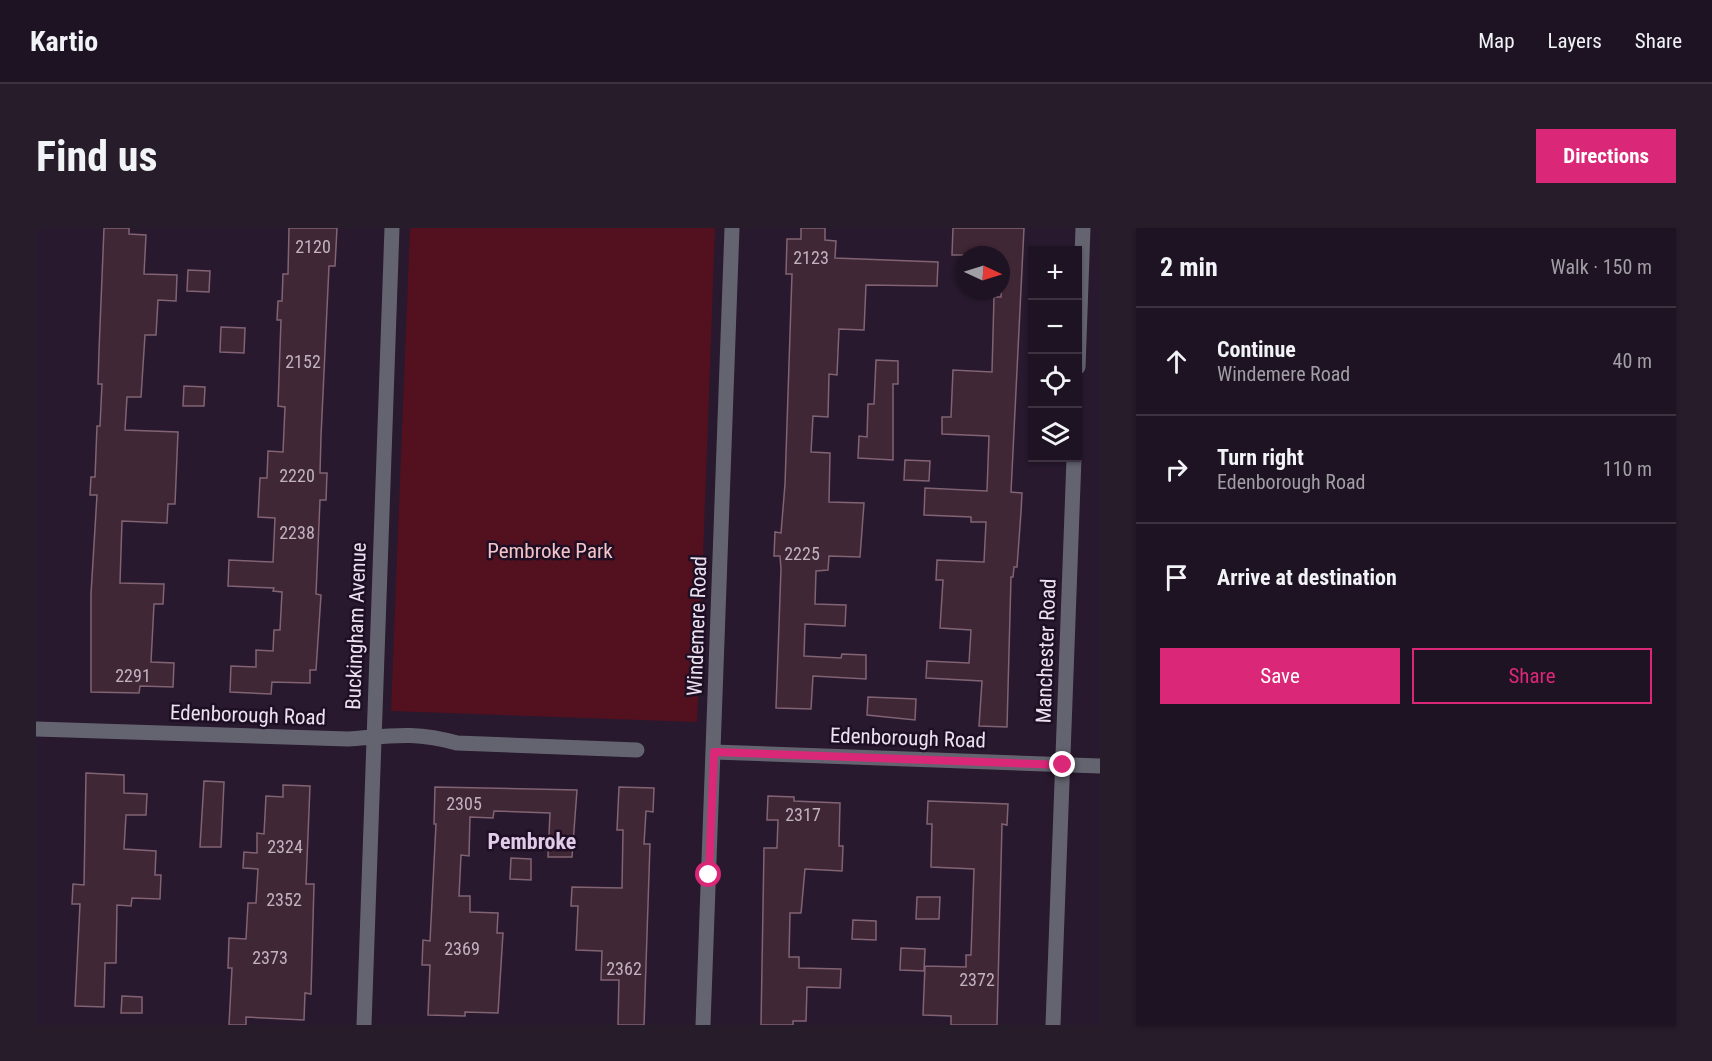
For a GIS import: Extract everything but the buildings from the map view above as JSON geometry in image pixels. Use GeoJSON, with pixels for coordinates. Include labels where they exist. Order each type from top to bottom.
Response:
{"type":"FeatureCollection","features":[{"type":"Feature","properties":{"kind":"street","name":"Buckingham Avenue"},"geometry":{"type":"LineString","coordinates":[[364,1025],[392,228]]}},
{"type":"Feature","properties":{"kind":"street","name":"Windemere Road"},"geometry":{"type":"LineString","coordinates":[[704,1025],[732,228]]}},
{"type":"Feature","properties":{"kind":"street"},"geometry":{"type":"LineString","coordinates":[[1078,354],[1083,228]]}},
{"type":"Feature","properties":{"kind":"street","name":"Manchester Road"},"geometry":{"type":"LineString","coordinates":[[1053,1025],[1074,462]]}},
{"type":"Feature","properties":{"kind":"street","name":"Edenborough Road"},"geometry":{"type":"LineString","coordinates":[[36,729],[348,739],[399,733],[433,735],[457,742],[637,750]]}},
{"type":"Feature","properties":{"kind":"street","name":"Edenborough Road"},"geometry":{"type":"LineString","coordinates":[[714,752],[1100,766]]}},
{"type":"Feature","properties":{"kind":"green space","name":"Pembroke Park"},"geometry":{"type":"Polygon","coordinates":[[[410,228],[715,228],[697,722],[391,711],[410,228]]]}},
{"type":"Feature","properties":{"kind":"district","name":"Pembroke"},"geometry":{"type":"Point","coordinates":[532,841]}},
{"type":"Feature","properties":{"kind":"route"},"geometry":{"type":"LineString","coordinates":[[709,875],[714,752],[1063,765]]}}]}
